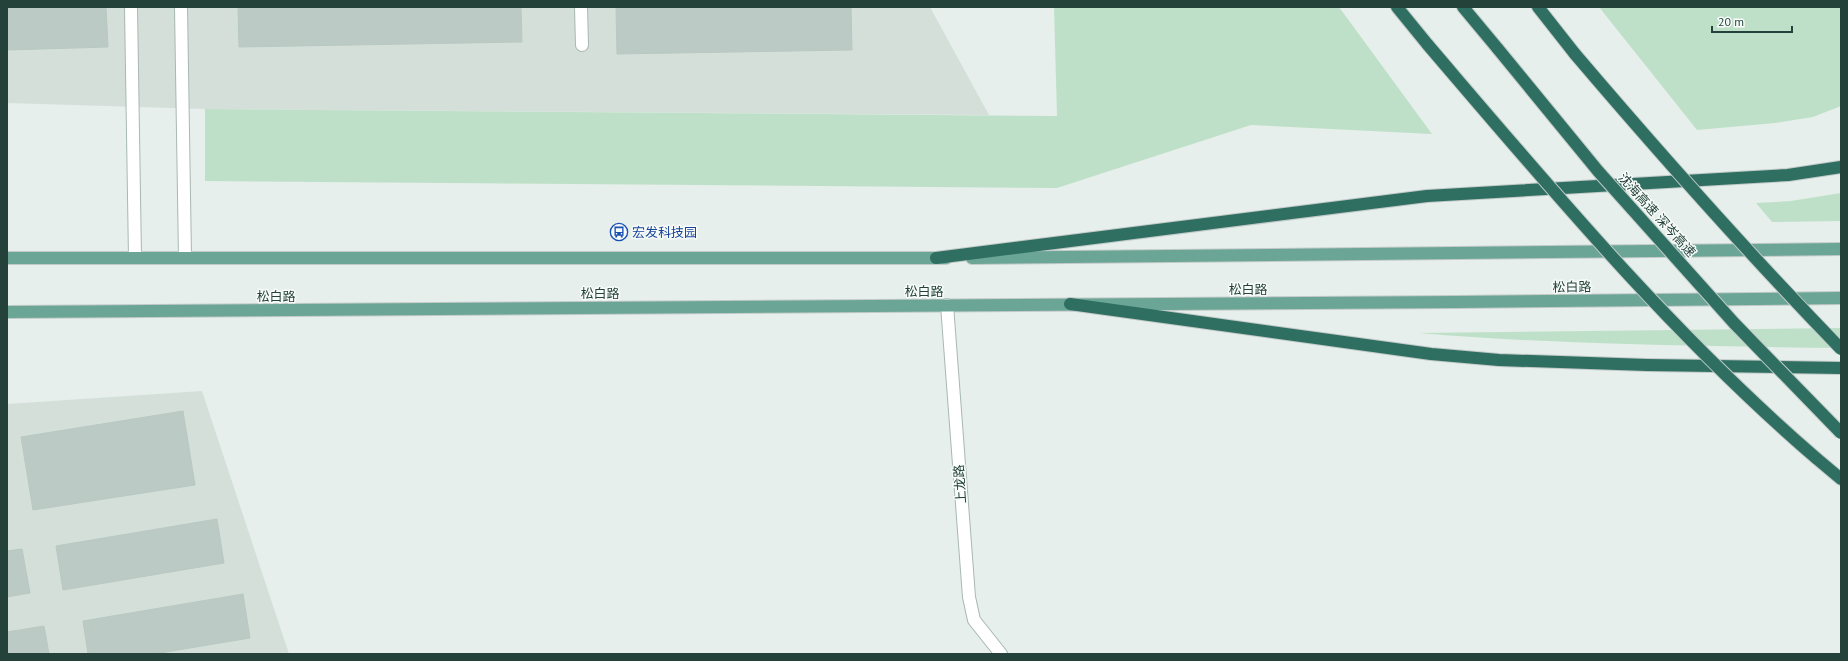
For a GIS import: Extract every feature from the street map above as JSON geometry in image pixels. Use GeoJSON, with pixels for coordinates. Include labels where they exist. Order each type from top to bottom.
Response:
{"type":"FeatureCollection","features":[{"type":"Feature","properties":{"kind":"highway"},"geometry":{"type":"LineString","coordinates":[[1396,7],[1582,226],[1638,287],[1696,348],[1755,405],[1841,479]]}},
{"type":"Feature","properties":{"kind":"highway","name":"沈海高速 深岑高速"},"geometry":{"type":"LineString","coordinates":[[1463,7],[1598,171],[1734,323],[1841,433]]}},
{"type":"Feature","properties":{"kind":"highway"},"geometry":{"type":"LineString","coordinates":[[1538,7],[1575,54],[1669,164],[1780,286],[1841,349]]}},
{"type":"Feature","properties":{"kind":"highway"},"geometry":{"type":"LineString","coordinates":[[936,258],[1427,196],[1788,175],[1841,166]]}},
{"type":"Feature","properties":{"kind":"highway"},"geometry":{"type":"LineString","coordinates":[[1070,304],[1431,354],[1499,360],[1647,365],[1841,368]]}},
{"type":"Feature","properties":{"kind":"main road"},"geometry":{"type":"LineString","coordinates":[[7,258],[936,258],[1841,249]]}},
{"type":"Feature","properties":{"kind":"main road","name":"松白路"},"geometry":{"type":"LineString","coordinates":[[7,312],[1841,298]]}},
{"type":"Feature","properties":{"kind":"street"},"geometry":{"type":"LineString","coordinates":[[131,7],[135,258]]}},
{"type":"Feature","properties":{"kind":"street"},"geometry":{"type":"LineString","coordinates":[[181,7],[185,258]]}},
{"type":"Feature","properties":{"kind":"street"},"geometry":{"type":"LineString","coordinates":[[581,7],[582,45]]}},
{"type":"Feature","properties":{"kind":"street","name":"上龙路"},"geometry":{"type":"LineString","coordinates":[[947,305],[969,597],[974,620],[1001,654]]}},
{"type":"Feature","properties":{"kind":"shaded area"},"geometry":{"type":"Polygon","coordinates":[[[7,7],[930,7],[989,115],[205,109],[7,103],[7,7]]]}},
{"type":"Feature","properties":{"kind":"shaded area"},"geometry":{"type":"Polygon","coordinates":[[[202,391],[289,654],[7,654],[7,404],[202,391]]]}},
{"type":"Feature","properties":{"kind":"green space"},"geometry":{"type":"Polygon","coordinates":[[[1054,7],[1339,7],[1432,134],[1251,125],[1057,188],[205,181],[205,109],[1057,116],[1054,7]]]}},
{"type":"Feature","properties":{"kind":"green space"},"geometry":{"type":"Polygon","coordinates":[[[1599,7],[1841,7],[1841,106],[1813,117],[1775,123],[1697,130],[1599,7]]]}},
{"type":"Feature","properties":{"kind":"green space"},"geometry":{"type":"Polygon","coordinates":[[[1841,193],[1841,221],[1772,222],[1756,203],[1791,201],[1841,193]]]}},
{"type":"Feature","properties":{"kind":"green space"},"geometry":{"type":"Polygon","coordinates":[[[1841,328],[1841,348],[1683,346],[1525,340],[1419,333],[1841,328]]]}},
{"type":"Feature","properties":{"kind":"building"},"geometry":{"type":"Polygon","coordinates":[[[7,7],[106,7],[108,47],[7,50],[7,7]]]}},
{"type":"Feature","properties":{"kind":"building"},"geometry":{"type":"Polygon","coordinates":[[[238,7],[521,7],[522,42],[239,47],[238,7]]]}},
{"type":"Feature","properties":{"kind":"building"},"geometry":{"type":"Polygon","coordinates":[[[616,7],[851,7],[852,50],[617,54],[616,7]]]}},
{"type":"Feature","properties":{"kind":"building"},"geometry":{"type":"Polygon","coordinates":[[[183,411],[195,485],[33,510],[21,437],[183,411]]]}},
{"type":"Feature","properties":{"kind":"building"},"geometry":{"type":"Polygon","coordinates":[[[217,519],[224,563],[63,590],[56,546],[217,519]]]}},
{"type":"Feature","properties":{"kind":"building"},"geometry":{"type":"Polygon","coordinates":[[[22,549],[30,593],[7,597],[7,551],[22,549]]]}},
{"type":"Feature","properties":{"kind":"building"},"geometry":{"type":"Polygon","coordinates":[[[243,594],[250,638],[154,654],[88,654],[83,621],[243,594]]]}},
{"type":"Feature","properties":{"kind":"building"},"geometry":{"type":"Polygon","coordinates":[[[44,626],[49,654],[7,654],[7,632],[44,626]]]}},
{"type":"Feature","properties":{"kind":"place","name":"宏发科技园"},"geometry":{"type":"Point","coordinates":[619,232]}}]}
